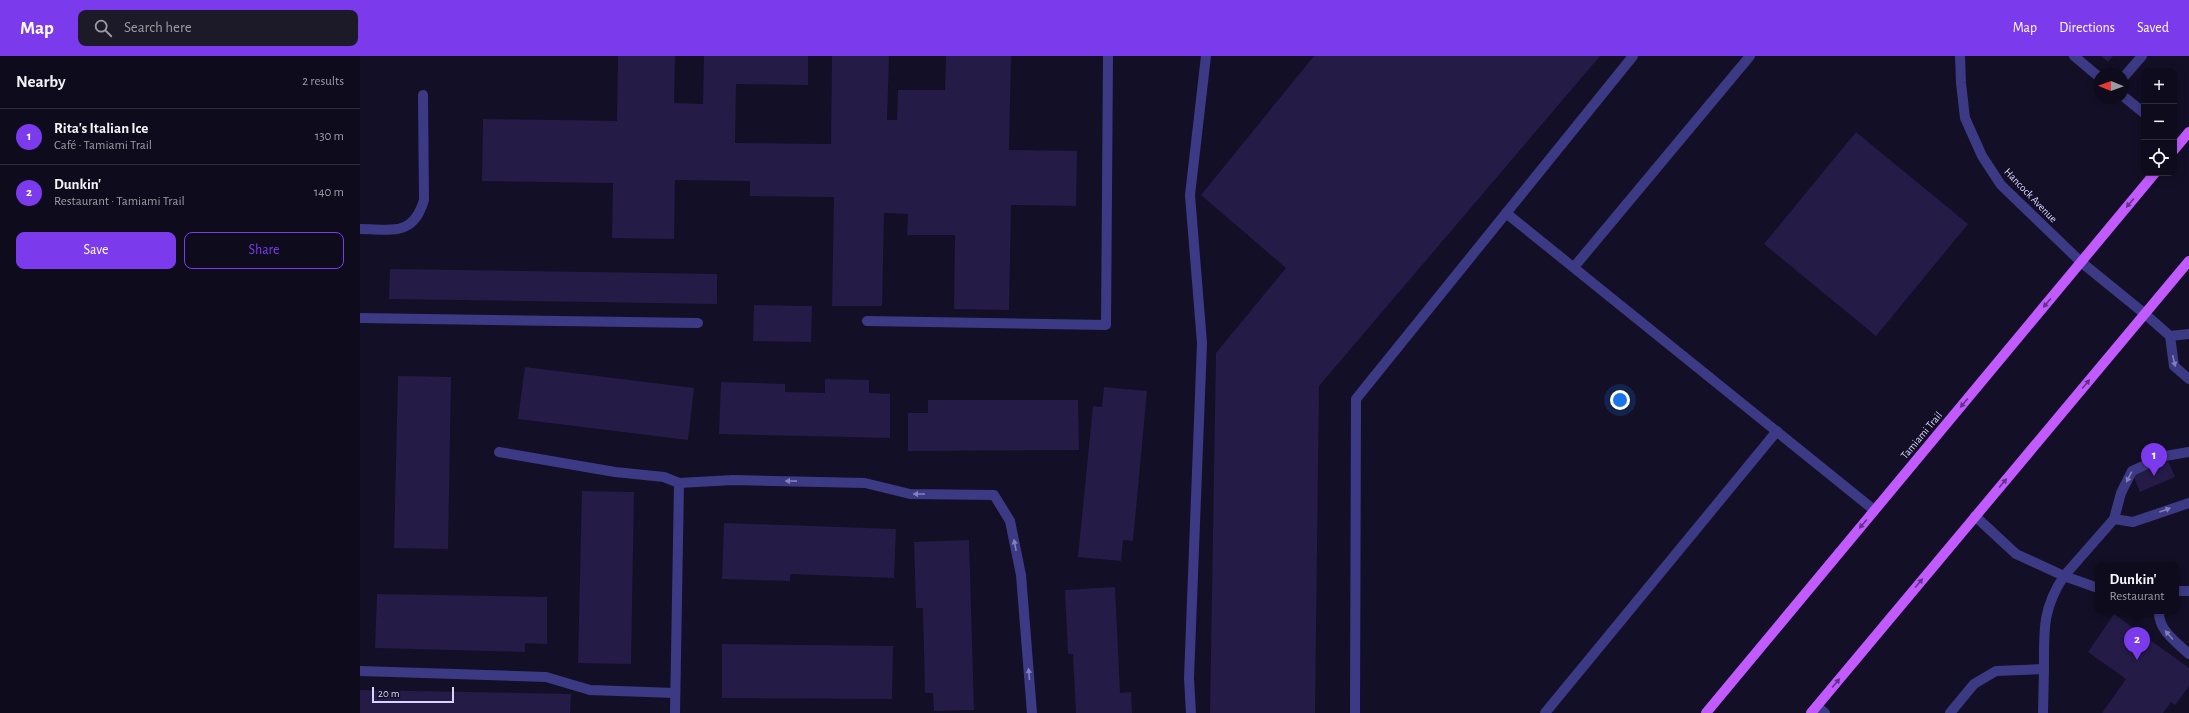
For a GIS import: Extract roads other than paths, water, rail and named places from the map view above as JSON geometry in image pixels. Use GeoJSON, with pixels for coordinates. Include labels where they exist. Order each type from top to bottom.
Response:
{"type":"FeatureCollection","features":[{"type":"Feature","properties":{"kind":"main road"},"geometry":{"type":"LineString","coordinates":[[2178,139],[2189,132]]}},
{"type":"Feature","properties":{"kind":"main road","name":"Tamiami Trail"},"geometry":{"type":"LineString","coordinates":[[1706,713],[2152,176]]}},
{"type":"Feature","properties":{"kind":"main road"},"geometry":{"type":"LineString","coordinates":[[1814,710],[2189,261]]}},
{"type":"Feature","properties":{"kind":"street"},"geometry":{"type":"LineString","coordinates":[[867,321],[1106,325],[1108,56]]}},
{"type":"Feature","properties":{"kind":"street"},"geometry":{"type":"LineString","coordinates":[[1191,713],[1189,678],[1202,343],[1190,195],[1206,56]]}},
{"type":"Feature","properties":{"kind":"street"},"geometry":{"type":"LineString","coordinates":[[1355,713],[1356,399],[1633,56]]}},
{"type":"Feature","properties":{"kind":"street"},"geometry":{"type":"LineString","coordinates":[[1574,268],[1750,56]]}},
{"type":"Feature","properties":{"kind":"street","name":"Hancock Avenue"},"geometry":{"type":"LineString","coordinates":[[1960,56],[1965,118],[1982,156],[2001,185],[2080,262],[2170,336]]}},
{"type":"Feature","properties":{"kind":"street"},"geometry":{"type":"LineString","coordinates":[[2074,56],[2093,72]]}},
{"type":"Feature","properties":{"kind":"street"},"geometry":{"type":"LineString","coordinates":[[2129,71],[2142,56]]}},
{"type":"Feature","properties":{"kind":"street"},"geometry":{"type":"LineString","coordinates":[[360,229],[397,229],[410,226],[420,213],[424,200],[423,95]]}},
{"type":"Feature","properties":{"kind":"street"},"geometry":{"type":"LineString","coordinates":[[2129,101],[2141,111]]}},
{"type":"Feature","properties":{"kind":"street"},"geometry":{"type":"LineString","coordinates":[[1506,213],[1874,510]]}},
{"type":"Feature","properties":{"kind":"street"},"geometry":{"type":"LineString","coordinates":[[360,318],[698,323]]}},
{"type":"Feature","properties":{"kind":"street"},"geometry":{"type":"LineString","coordinates":[[2189,334],[2170,336],[2174,366],[2189,379]]}},
{"type":"Feature","properties":{"kind":"street"},"geometry":{"type":"LineString","coordinates":[[1545,713],[1777,432]]}},
{"type":"Feature","properties":{"kind":"street"},"geometry":{"type":"LineString","coordinates":[[499,452],[615,472],[664,477],[679,483],[733,480],[865,483],[910,494],[994,495],[1010,521],[1021,575],[1032,713]]}},
{"type":"Feature","properties":{"kind":"street"},"geometry":{"type":"LineString","coordinates":[[2043,713],[2044,622],[2054,591],[2064,576],[2114,519],[2121,493],[2132,471],[2165,456],[2189,452]]}},
{"type":"Feature","properties":{"kind":"street"},"geometry":{"type":"LineString","coordinates":[[675,713],[679,483]]}},
{"type":"Feature","properties":{"kind":"street"},"geometry":{"type":"LineString","coordinates":[[2114,519],[2133,522],[2189,503]]}},
{"type":"Feature","properties":{"kind":"street"},"geometry":{"type":"LineString","coordinates":[[1975,516],[2016,554],[2064,576],[2095,587]]}},
{"type":"Feature","properties":{"kind":"street"},"geometry":{"type":"LineString","coordinates":[[2160,614],[2162,624],[2167,634],[2189,654]]}},
{"type":"Feature","properties":{"kind":"street"},"geometry":{"type":"LineString","coordinates":[[1950,713],[1974,684],[1996,671],[2044,669]]}},
{"type":"Feature","properties":{"kind":"street"},"geometry":{"type":"LineString","coordinates":[[360,671],[546,677],[590,690],[675,693]]}},
{"type":"Feature","properties":{"kind":"street"},"geometry":{"type":"LineString","coordinates":[[1814,710],[1825,713]]}},
{"type":"Feature","properties":{"kind":"place","name":"Rita's Italian Ice"},"geometry":{"type":"Point","coordinates":[2154,476]}},
{"type":"Feature","properties":{"kind":"place","name":"Dunkin'"},"geometry":{"type":"Point","coordinates":[2137,660]}}]}
